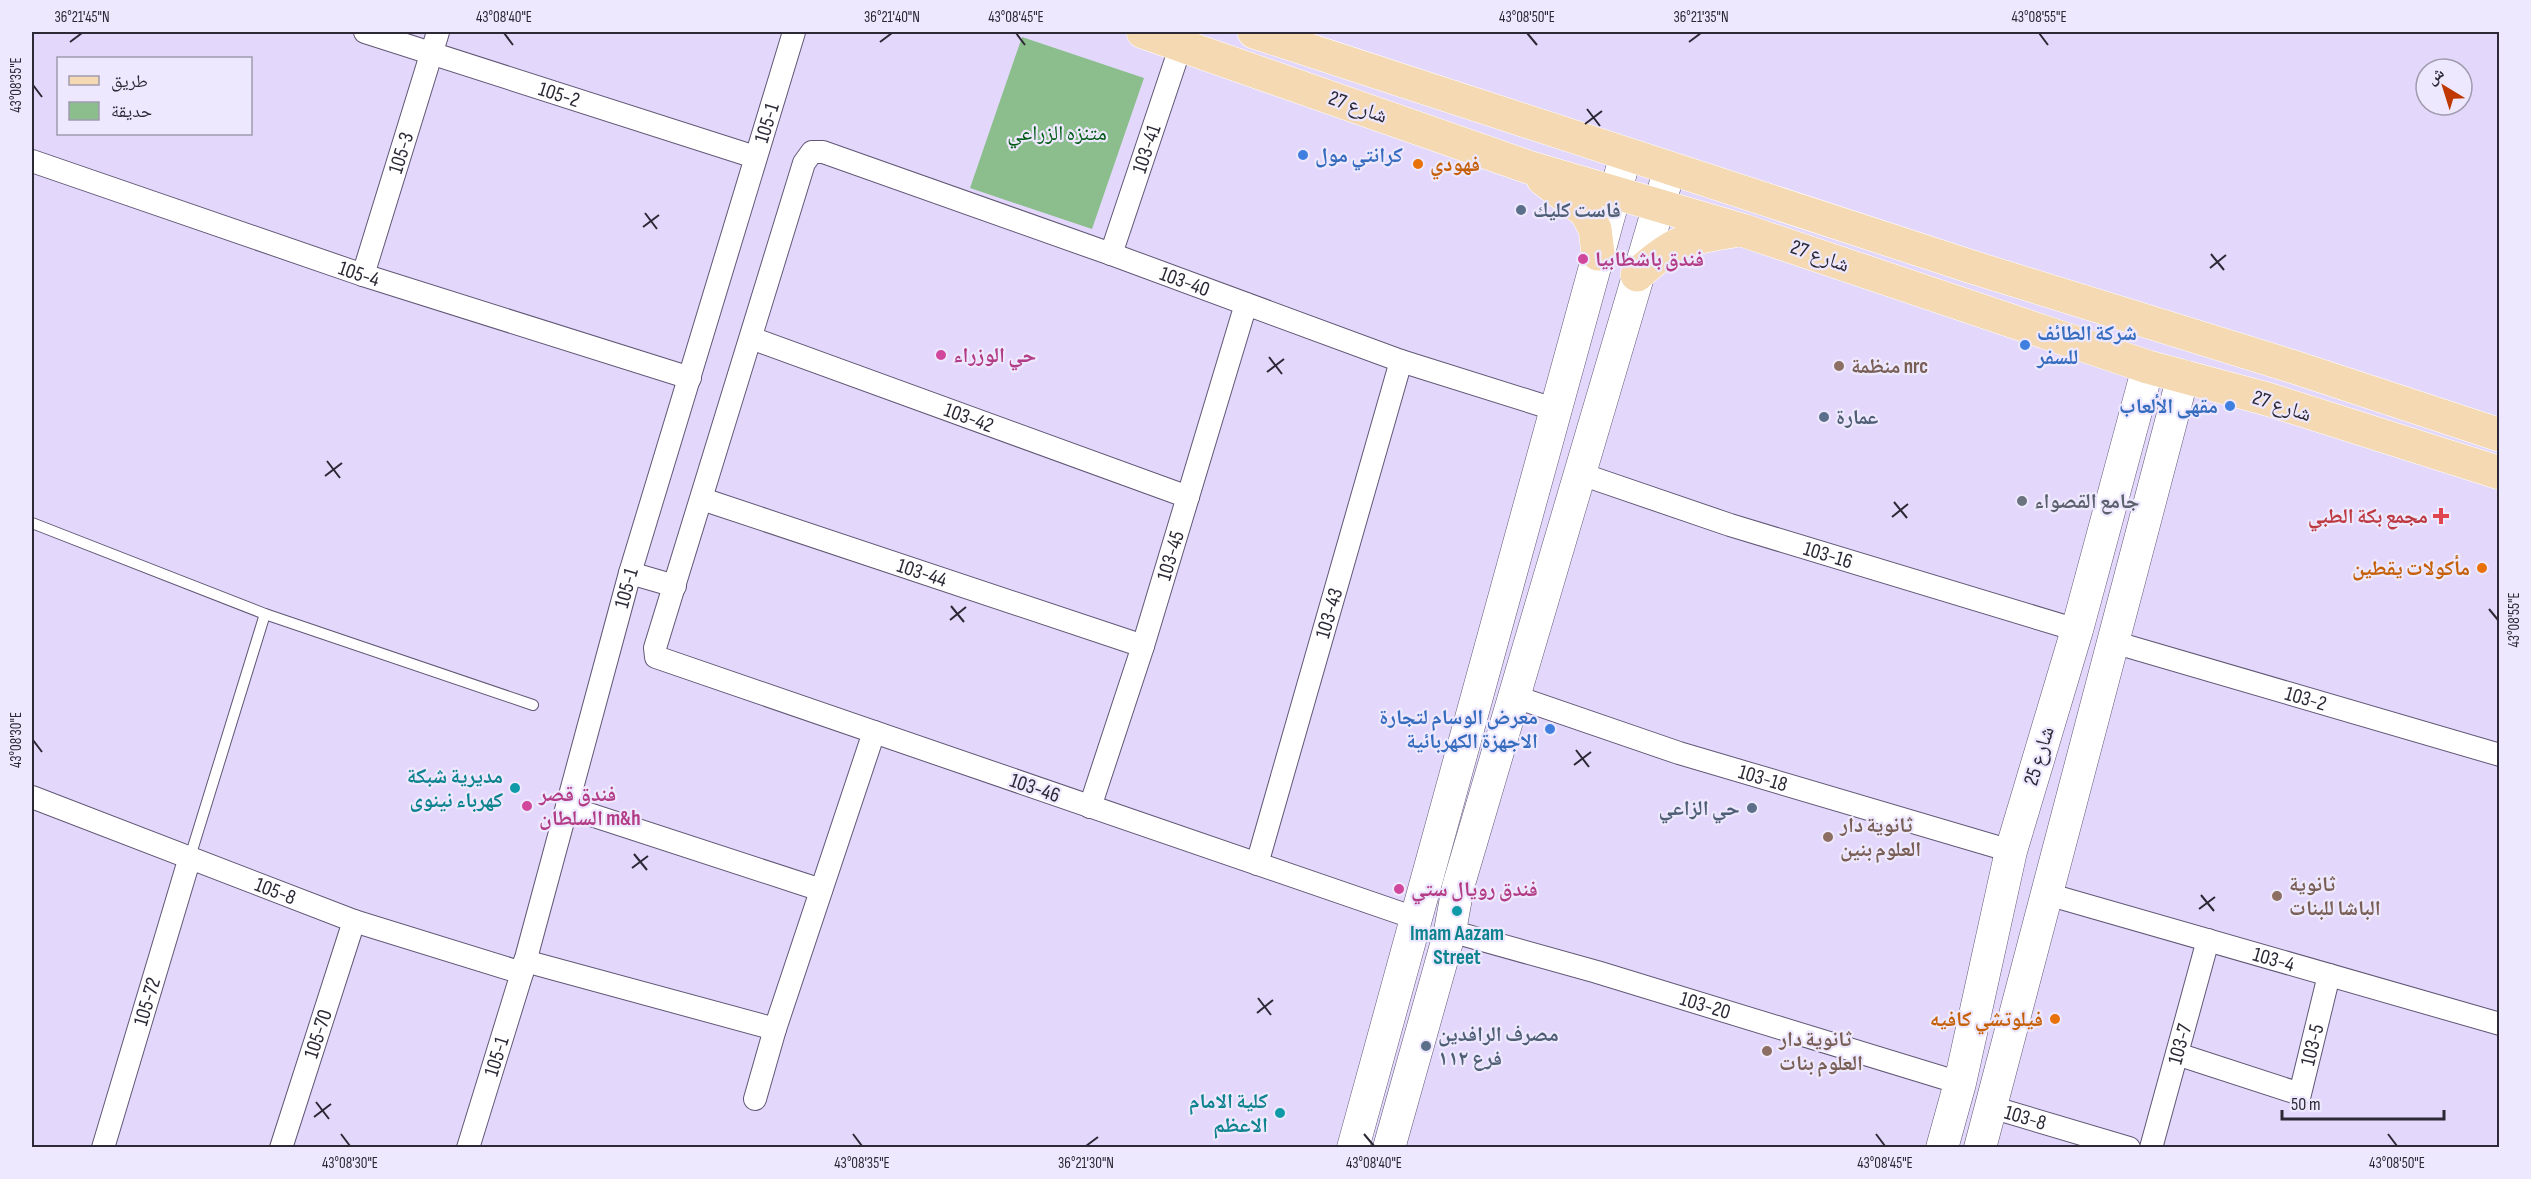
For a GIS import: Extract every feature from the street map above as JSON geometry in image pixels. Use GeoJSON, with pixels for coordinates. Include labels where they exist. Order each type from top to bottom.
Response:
{"type":"FeatureCollection","features":[{"type":"Feature","properties":{"kind":"main road","name":"شارع 27"},"geometry":{"type":"LineString","coordinates":[[1143,32],[1528,167],[1742,230],[2148,367],[2267,399],[2333,422],[2499,473]]}},
{"type":"Feature","properties":{"kind":"main road","name":"شارع 27"},"geometry":{"type":"LineString","coordinates":[[1254,32],[1972,267],[2294,367],[2499,435]]}},
{"type":"Feature","properties":{"kind":"main road"},"geometry":{"type":"LineString","coordinates":[[1353,1148],[1414,918],[1557,410],[1626,154]]}},
{"type":"Feature","properties":{"kind":"main road"},"geometry":{"type":"LineString","coordinates":[[1528,167],[1586,212],[1595,229],[1598,254]]}},
{"type":"Feature","properties":{"kind":"main road"},"geometry":{"type":"LineString","coordinates":[[1389,1148],[1450,931],[1458,887],[1516,697],[1670,168]]}},
{"type":"Feature","properties":{"kind":"main road"},"geometry":{"type":"LineString","coordinates":[[1637,275],[1657,256],[1686,239],[1742,230]]}},
{"type":"Feature","properties":{"kind":"main road","name":"شارع 25"},"geometry":{"type":"LineString","coordinates":[[1942,1148],[1960,1083],[2011,851],[2077,630],[2148,367]]}},
{"type":"Feature","properties":{"kind":"main road","name":"شارع 25"},"geometry":{"type":"LineString","coordinates":[[1980,1148],[2183,376]]}},
{"type":"Feature","properties":{"kind":"street","name":"105-2"},"geometry":{"type":"LineString","coordinates":[[365,32],[755,158]]}},
{"type":"Feature","properties":{"kind":"street","name":"105-3"},"geometry":{"type":"LineString","coordinates":[[363,275],[438,32]]}},
{"type":"Feature","properties":{"kind":"street","name":"105-1"},"geometry":{"type":"LineString","coordinates":[[468,1148],[524,967],[630,573],[794,32]]}},
{"type":"Feature","properties":{"kind":"street","name":"103-41"},"geometry":{"type":"LineString","coordinates":[[1111,254],[1181,45]]}},
{"type":"Feature","properties":{"kind":"street","name":"103-40"},"geometry":{"type":"LineString","coordinates":[[751,338],[804,162],[812,152],[823,152],[1111,254],[1401,361],[1557,410]]}},
{"type":"Feature","properties":{"kind":"street","name":"105-4"},"geometry":{"type":"LineString","coordinates":[[32,161],[363,275],[690,378]]}},
{"type":"Feature","properties":{"kind":"street","name":"103-45"},"geometry":{"type":"LineString","coordinates":[[1090,807],[1143,646],[1246,304]]}},
{"type":"Feature","properties":{"kind":"street","name":"103-42"},"geometry":{"type":"LineString","coordinates":[[751,338],[1188,497]]}},
{"type":"Feature","properties":{"kind":"street"},"geometry":{"type":"LineString","coordinates":[[630,573],[675,585],[751,338]]}},
{"type":"Feature","properties":{"kind":"street","name":"103-43"},"geometry":{"type":"LineString","coordinates":[[1257,864],[1401,361]]}},
{"type":"Feature","properties":{"kind":"street","name":"103-16"},"geometry":{"type":"LineString","coordinates":[[1581,474],[1730,525],[2077,630]]}},
{"type":"Feature","properties":{"kind":"street","name":"103-44"},"geometry":{"type":"LineString","coordinates":[[702,499],[1143,646]]}},
{"type":"Feature","properties":{"kind":"street","name":"103-46"},"geometry":{"type":"LineString","coordinates":[[675,585],[655,648],[656,657],[1414,918]]}},
{"type":"Feature","properties":{"kind":"street","name":"103-2"},"geometry":{"type":"LineString","coordinates":[[2113,642],[2499,755]]}},
{"type":"Feature","properties":{"kind":"street","name":"103-18"},"geometry":{"type":"LineString","coordinates":[[1516,697],[1679,753],[2011,851]]}},
{"type":"Feature","properties":{"kind":"street"},"geometry":{"type":"LineString","coordinates":[[755,1099],[775,1029],[874,732]]}},
{"type":"Feature","properties":{"kind":"street","name":"105-8"},"geometry":{"type":"LineString","coordinates":[[32,797],[354,921],[524,967],[775,1029]]}},
{"type":"Feature","properties":{"kind":"street"},"geometry":{"type":"LineString","coordinates":[[567,807],[821,890]]}},
{"type":"Feature","properties":{"kind":"street","name":"105-72"},"geometry":{"type":"LineString","coordinates":[[103,1148],[190,857]]}},
{"type":"Feature","properties":{"kind":"street","name":"103-4"},"geometry":{"type":"LineString","coordinates":[[2047,894],[2499,1024]]}},
{"type":"Feature","properties":{"kind":"street","name":"105-70"},"geometry":{"type":"LineString","coordinates":[[281,1148],[354,921]]}},
{"type":"Feature","properties":{"kind":"street","name":"103-20"},"geometry":{"type":"LineString","coordinates":[[1450,931],[1597,972],[1960,1083]]}},
{"type":"Feature","properties":{"kind":"street","name":"103-7"},"geometry":{"type":"LineString","coordinates":[[2151,1148],[2208,940]]}},
{"type":"Feature","properties":{"kind":"street","name":"103-5"},"geometry":{"type":"LineString","coordinates":[[2177,1054],[2300,1094],[2329,975]]}},
{"type":"Feature","properties":{"kind":"street","name":"103-8"},"geometry":{"type":"LineString","coordinates":[[1991,1107],[2129,1148]]}},
{"type":"Feature","properties":{"kind":"lane"},"geometry":{"type":"LineString","coordinates":[[32,523],[265,614],[533,705]]}},
{"type":"Feature","properties":{"kind":"lane"},"geometry":{"type":"LineString","coordinates":[[190,857],[265,614]]}},
{"type":"Feature","properties":{"kind":"green space","name":"متنزه الزراعي"},"geometry":{"type":"Polygon","coordinates":[[[1022,37],[1144,78],[1092,229],[970,188],[1022,37]]]}},
{"type":"Feature","properties":{"kind":"place","name":"كرانتي مول"},"geometry":{"type":"Point","coordinates":[1303,155]}},
{"type":"Feature","properties":{"kind":"place","name":"فهودي"},"geometry":{"type":"Point","coordinates":[1418,164]}},
{"type":"Feature","properties":{"kind":"place","name":"فاست كليك"},"geometry":{"type":"Point","coordinates":[1521,210]}},
{"type":"Feature","properties":{"kind":"place","name":"فندق باشطابيا"},"geometry":{"type":"Point","coordinates":[1583,259]}},
{"type":"Feature","properties":{"kind":"place","name":"شركة الطائف للسفر"},"geometry":{"type":"Point","coordinates":[2025,345]}},
{"type":"Feature","properties":{"kind":"place","name":"حي الوزراء"},"geometry":{"type":"Point","coordinates":[941,355]}},
{"type":"Feature","properties":{"kind":"place","name":"منظمة nrc"},"geometry":{"type":"Point","coordinates":[1839,366]}},
{"type":"Feature","properties":{"kind":"place","name":"مقهى الألعاب"},"geometry":{"type":"Point","coordinates":[2230,406]}},
{"type":"Feature","properties":{"kind":"place","name":"عمارة"},"geometry":{"type":"Point","coordinates":[1824,417]}},
{"type":"Feature","properties":{"kind":"place","name":"جامع القصواء"},"geometry":{"type":"Point","coordinates":[2022,501]}},
{"type":"Feature","properties":{"kind":"place","name":"مجمع بكة الطبي"},"geometry":{"type":"Point","coordinates":[2441,516]}},
{"type":"Feature","properties":{"kind":"place","name":"مأكولات يقطين"},"geometry":{"type":"Point","coordinates":[2482,568]}},
{"type":"Feature","properties":{"kind":"place","name":"معرض الوسام لتجارة الاجهزة الكهربائية"},"geometry":{"type":"Point","coordinates":[1550,729]}},
{"type":"Feature","properties":{"kind":"place","name":"مديرية شبكة كهرباء نينوى"},"geometry":{"type":"Point","coordinates":[515,788]}},
{"type":"Feature","properties":{"kind":"place","name":"فندق قصر السلطان m&h"},"geometry":{"type":"Point","coordinates":[527,806]}},
{"type":"Feature","properties":{"kind":"place","name":"حي الزاعي"},"geometry":{"type":"Point","coordinates":[1752,808]}},
{"type":"Feature","properties":{"kind":"place","name":"ثانوية دار العلوم بنين"},"geometry":{"type":"Point","coordinates":[1828,837]}},
{"type":"Feature","properties":{"kind":"place","name":"فندق رويال ستي"},"geometry":{"type":"Point","coordinates":[1399,889]}},
{"type":"Feature","properties":{"kind":"place","name":"ثانوية الباشا للبنات"},"geometry":{"type":"Point","coordinates":[2277,896]}},
{"type":"Feature","properties":{"kind":"place","name":"Imam Aazam Street"},"geometry":{"type":"Point","coordinates":[1457,911]}},
{"type":"Feature","properties":{"kind":"place","name":"فيلوتشي كافيه"},"geometry":{"type":"Point","coordinates":[2055,1019]}},
{"type":"Feature","properties":{"kind":"place","name":"مصرف الرافدين فرع ١١٢"},"geometry":{"type":"Point","coordinates":[1426,1046]}},
{"type":"Feature","properties":{"kind":"place","name":"ثانوية دار العلوم بنات"},"geometry":{"type":"Point","coordinates":[1767,1051]}},
{"type":"Feature","properties":{"kind":"place","name":"كلية الامام الاعظم"},"geometry":{"type":"Point","coordinates":[1280,1113]}}]}
